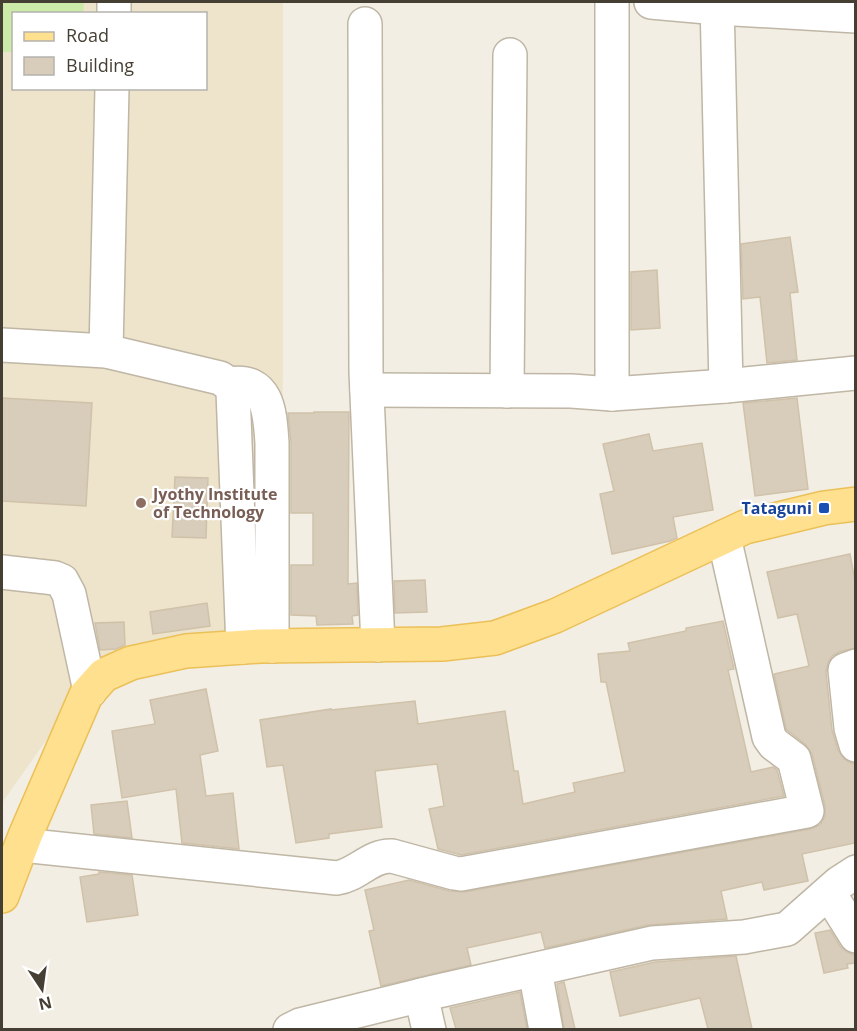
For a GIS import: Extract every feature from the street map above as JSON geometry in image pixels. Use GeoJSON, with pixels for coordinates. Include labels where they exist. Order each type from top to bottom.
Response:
{"type":"FeatureCollection","features":[{"type":"Feature","properties":{"kind":"main road"},"geometry":{"type":"LineString","coordinates":[[2,896],[86,695],[104,675],[131,663],[186,651],[257,647],[442,644],[495,638],[555,616],[746,527],[824,508],[855,504]]}},
{"type":"Feature","properties":{"kind":"street"},"geometry":{"type":"LineString","coordinates":[[612,2],[612,394]]}},
{"type":"Feature","properties":{"kind":"street"},"geometry":{"type":"LineString","coordinates":[[651,2],[855,16]]}},
{"type":"Feature","properties":{"kind":"street"},"geometry":{"type":"LineString","coordinates":[[717,5],[726,387]]}},
{"type":"Feature","properties":{"kind":"street"},"geometry":{"type":"LineString","coordinates":[[365,24],[367,390],[378,645]]}},
{"type":"Feature","properties":{"kind":"street"},"geometry":{"type":"LineString","coordinates":[[507,391],[510,55]]}},
{"type":"Feature","properties":{"kind":"street"},"geometry":{"type":"LineString","coordinates":[[106,351],[112,90]]}},
{"type":"Feature","properties":{"kind":"street"},"geometry":{"type":"LineString","coordinates":[[2,345],[106,351],[220,378],[229,384],[233,391],[257,647]]}},
{"type":"Feature","properties":{"kind":"street"},"geometry":{"type":"LineString","coordinates":[[367,390],[571,391],[612,394],[726,387],[855,373]]}},
{"type":"Feature","properties":{"kind":"street"},"geometry":{"type":"LineString","coordinates":[[22,845],[337,878],[349,875],[377,858],[392,856],[461,874],[807,811],[794,759],[771,742],[769,737],[724,537]]}},
{"type":"Feature","properties":{"kind":"street"},"geometry":{"type":"LineString","coordinates":[[2,572],[55,578],[66,586],[90,691]]}},
{"type":"Feature","properties":{"kind":"street"},"geometry":{"type":"LineString","coordinates":[[855,666],[845,670],[855,745]]}},
{"type":"Feature","properties":{"kind":"street"},"geometry":{"type":"LineString","coordinates":[[290,1029],[421,995],[652,943],[744,937],[787,929],[855,872]]}},
{"type":"Feature","properties":{"kind":"street"},"geometry":{"type":"LineString","coordinates":[[828,893],[855,936]]}},
{"type":"Feature","properties":{"kind":"street"},"geometry":{"type":"LineString","coordinates":[[535,969],[546,1029]]}},
{"type":"Feature","properties":{"kind":"street"},"geometry":{"type":"LineString","coordinates":[[421,995],[429,1029]]}},
{"type":"Feature","properties":{"kind":"shaded area","name":"Jyothy Institute of Technology"},"geometry":{"type":"Polygon","coordinates":[[[2,2],[283,2],[283,369],[279,637],[99,665],[2,803],[2,2]]]}},
{"type":"Feature","properties":{"kind":"green space"},"geometry":{"type":"Polygon","coordinates":[[[2,2],[84,2],[83,12],[12,12],[12,52],[2,52],[2,2]]]}},
{"type":"Feature","properties":{"kind":"building"},"geometry":{"type":"Polygon","coordinates":[[[790,237],[798,292],[790,293],[797,360],[767,363],[760,297],[743,299],[741,244],[790,237]]]}},
{"type":"Feature","properties":{"kind":"building"},"geometry":{"type":"Polygon","coordinates":[[[657,270],[660,328],[631,330],[631,272],[657,270]]]}},
{"type":"Feature","properties":{"kind":"building"},"geometry":{"type":"Polygon","coordinates":[[[2,398],[92,403],[86,506],[2,501],[2,398]]]}},
{"type":"Feature","properties":{"kind":"building"},"geometry":{"type":"Polygon","coordinates":[[[797,398],[808,489],[755,496],[743,403],[797,398]]]}},
{"type":"Feature","properties":{"kind":"building"},"geometry":{"type":"Polygon","coordinates":[[[349,412],[348,584],[357,583],[358,615],[352,616],[353,624],[317,625],[316,616],[291,615],[291,565],[313,565],[313,513],[291,513],[291,442],[288,413],[349,412]]]}},
{"type":"Feature","properties":{"kind":"building"},"geometry":{"type":"Polygon","coordinates":[[[649,434],[653,451],[702,443],[713,510],[673,517],[677,538],[612,554],[600,494],[614,491],[603,444],[649,434]]]}},
{"type":"Feature","properties":{"kind":"building"},"geometry":{"type":"Polygon","coordinates":[[[175,477],[208,478],[206,538],[172,537],[175,477]]]}},
{"type":"Feature","properties":{"kind":"building"},"geometry":{"type":"Polygon","coordinates":[[[850,554],[855,581],[855,648],[832,656],[826,672],[832,730],[838,750],[844,759],[855,763],[855,843],[802,854],[808,881],[764,890],[762,882],[721,891],[727,919],[648,925],[545,948],[541,932],[467,948],[471,965],[381,986],[369,931],[374,930],[365,890],[409,880],[449,891],[464,892],[810,829],[820,825],[825,816],[825,806],[812,754],[805,744],[786,729],[774,674],[809,666],[797,614],[778,618],[767,572],[850,554]]]}},
{"type":"Feature","properties":{"kind":"building"},"geometry":{"type":"Polygon","coordinates":[[[425,580],[427,612],[395,613],[394,581],[425,580]]]}},
{"type":"Feature","properties":{"kind":"building"},"geometry":{"type":"Polygon","coordinates":[[[207,603],[210,626],[153,634],[150,612],[207,603]]]}},
{"type":"Feature","properties":{"kind":"building"},"geometry":{"type":"Polygon","coordinates":[[[723,621],[734,669],[728,670],[751,772],[773,767],[777,770],[784,796],[461,855],[438,849],[429,809],[444,806],[437,764],[375,771],[382,827],[329,834],[329,838],[296,843],[283,765],[267,767],[260,720],[331,709],[415,701],[418,724],[505,711],[514,771],[518,771],[523,804],[575,792],[573,783],[625,772],[606,682],[601,682],[598,654],[630,651],[628,643],[723,621]]]}},
{"type":"Feature","properties":{"kind":"building"},"geometry":{"type":"Polygon","coordinates":[[[124,622],[125,645],[116,649],[100,650],[95,623],[124,622]]]}},
{"type":"Feature","properties":{"kind":"building"},"geometry":{"type":"Polygon","coordinates":[[[206,689],[218,751],[200,755],[206,796],[233,793],[239,849],[182,843],[176,789],[122,798],[112,731],[155,724],[150,700],[206,689]]]}},
{"type":"Feature","properties":{"kind":"building"},"geometry":{"type":"Polygon","coordinates":[[[127,801],[132,838],[94,834],[91,805],[127,801]]]}},
{"type":"Feature","properties":{"kind":"building"},"geometry":{"type":"Polygon","coordinates":[[[99,872],[132,875],[138,915],[87,922],[80,877],[99,874],[99,872]]]}},
{"type":"Feature","properties":{"kind":"building"},"geometry":{"type":"Polygon","coordinates":[[[830,930],[840,946],[855,955],[855,963],[847,964],[848,968],[824,973],[815,933],[830,930]]]}},
{"type":"Feature","properties":{"kind":"building"},"geometry":{"type":"Polygon","coordinates":[[[736,956],[752,1029],[708,1029],[700,998],[620,1016],[610,972],[655,962],[736,956]]]}},
{"type":"Feature","properties":{"kind":"building"},"geometry":{"type":"Polygon","coordinates":[[[564,982],[575,1029],[564,1029],[557,984],[564,982]]]}},
{"type":"Feature","properties":{"kind":"building"},"geometry":{"type":"Polygon","coordinates":[[[520,992],[527,1029],[456,1029],[450,1008],[520,992]]]}},
{"type":"Feature","properties":{"kind":"place","name":"Jyothy Institute of Technology"},"geometry":{"type":"Point","coordinates":[141,503]}},
{"type":"Feature","properties":{"kind":"place","name":"Tataguni"},"geometry":{"type":"Point","coordinates":[824,508]}}]}
